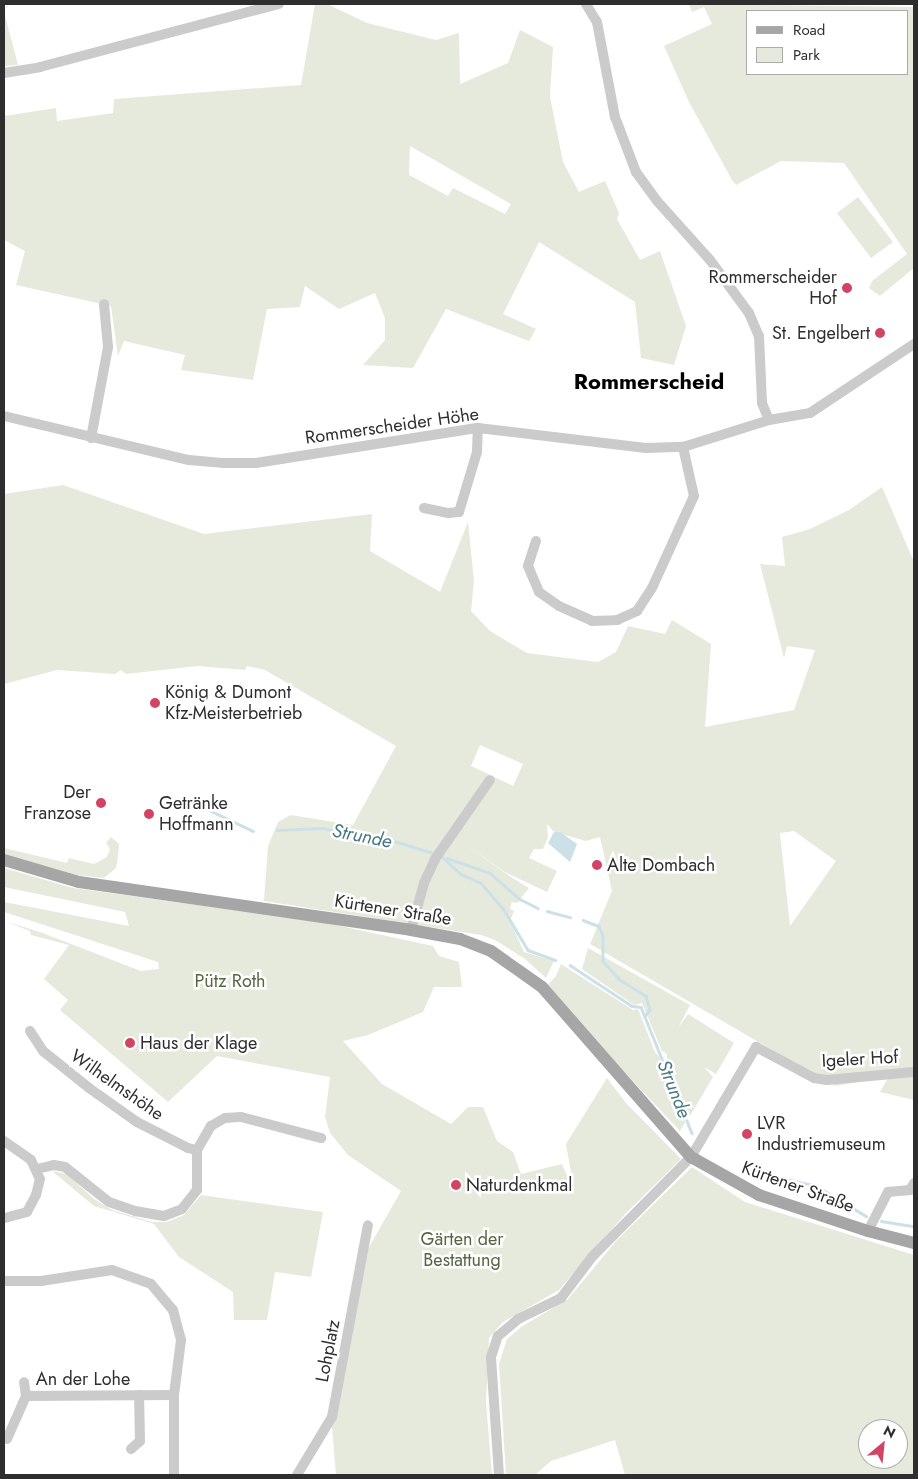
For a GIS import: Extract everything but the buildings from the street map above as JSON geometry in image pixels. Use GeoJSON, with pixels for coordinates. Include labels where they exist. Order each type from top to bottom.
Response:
{"type":"FeatureCollection","features":[{"type":"Feature","properties":{"kind":"main road","name":"Kürtener Straße"},"geometry":{"type":"LineString","coordinates":[[4,860],[79,882],[411,930],[460,939],[514,964],[542,988],[691,1157],[758,1195],[868,1231],[914,1243]]}},
{"type":"Feature","properties":{"kind":"street"},"geometry":{"type":"LineString","coordinates":[[4,73],[40,67],[280,4]]}},
{"type":"Feature","properties":{"kind":"street"},"geometry":{"type":"LineString","coordinates":[[586,4],[597,22],[615,117],[636,172],[658,202],[710,260],[749,313],[759,336],[762,403],[769,420]]}},
{"type":"Feature","properties":{"kind":"street"},"geometry":{"type":"LineString","coordinates":[[91,438],[108,347],[104,304]]}},
{"type":"Feature","properties":{"kind":"street","name":"Rommerscheider Höhe"},"geometry":{"type":"LineString","coordinates":[[4,416],[189,460],[256,463],[478,428],[646,448],[683,447],[769,420],[790,419],[821,408],[914,344]]}},
{"type":"Feature","properties":{"kind":"street"},"geometry":{"type":"LineString","coordinates":[[424,508],[448,513],[459,512],[477,452],[478,428]]}},
{"type":"Feature","properties":{"kind":"street"},"geometry":{"type":"LineString","coordinates":[[536,541],[528,566],[539,592],[559,606],[592,621],[617,620],[637,612],[652,588],[694,496],[683,447]]}},
{"type":"Feature","properties":{"kind":"street"},"geometry":{"type":"LineString","coordinates":[[411,930],[424,883],[435,859],[448,837],[490,780]]}},
{"type":"Feature","properties":{"kind":"street","name":"Wilhelmshöhe"},"geometry":{"type":"LineString","coordinates":[[30,1030],[43,1051],[89,1088],[166,1138],[197,1150]]}},
{"type":"Feature","properties":{"kind":"street","name":"Igeler Hof"},"geometry":{"type":"LineString","coordinates":[[691,1157],[756,1047],[814,1078],[827,1080],[914,1072]]}},
{"type":"Feature","properties":{"kind":"street"},"geometry":{"type":"LineString","coordinates":[[37,1169],[54,1165],[65,1167],[109,1202],[134,1211],[164,1216],[182,1209],[194,1195],[199,1182],[197,1150],[211,1126],[225,1118],[241,1117],[322,1138]]}},
{"type":"Feature","properties":{"kind":"street"},"geometry":{"type":"LineString","coordinates":[[4,1141],[31,1160],[37,1169],[40,1182],[29,1209],[21,1215],[4,1218]]}},
{"type":"Feature","properties":{"kind":"street"},"geometry":{"type":"LineString","coordinates":[[499,1475],[492,1357],[498,1336],[518,1319],[568,1291],[592,1257],[691,1157]]}},
{"type":"Feature","properties":{"kind":"street","name":"Kürtener Straße"},"geometry":{"type":"LineString","coordinates":[[868,1231],[888,1192],[910,1190],[914,1184]]}},
{"type":"Feature","properties":{"kind":"street","name":"Lohplatz"},"geometry":{"type":"LineString","coordinates":[[297,1475],[332,1417],[368,1225]]}},
{"type":"Feature","properties":{"kind":"street"},"geometry":{"type":"LineString","coordinates":[[4,1281],[41,1281],[112,1270],[151,1284],[165,1298],[180,1331],[181,1358],[174,1395],[174,1475]]}},
{"type":"Feature","properties":{"kind":"street","name":"An der Lohe"},"geometry":{"type":"LineString","coordinates":[[7,1439],[26,1396],[24,1382]]}},
{"type":"Feature","properties":{"kind":"street","name":"An der Lohe"},"geometry":{"type":"LineString","coordinates":[[131,1449],[140,1440],[139,1395]]}},
{"type":"Feature","properties":{"kind":"street","name":"An der Lohe"},"geometry":{"type":"LineString","coordinates":[[26,1396],[174,1395]]}},
{"type":"Feature","properties":{"kind":"green space"},"geometry":{"type":"Polygon","coordinates":[[[315,4],[327,4],[367,23],[436,40],[459,33],[460,84],[508,63],[520,30],[553,47],[550,97],[563,162],[579,192],[605,181],[619,213],[617,219],[640,260],[660,251],[686,326],[674,365],[641,358],[635,302],[539,242],[503,314],[536,329],[529,341],[446,309],[413,368],[363,365],[385,340],[385,318],[375,293],[339,309],[305,286],[300,307],[267,309],[253,380],[181,370],[185,355],[124,341],[118,356],[111,306],[16,285],[25,251],[4,240],[4,116],[56,108],[57,121],[113,113],[114,99],[301,85],[315,4]],[[410,146],[409,175],[448,196],[453,188],[505,214],[511,204],[410,146]]]}},
{"type":"Feature","properties":{"kind":"green space"},"geometry":{"type":"Polygon","coordinates":[[[689,4],[914,7],[914,268],[880,296],[869,288],[872,281],[907,254],[844,163],[781,161],[736,185],[732,180],[689,102],[664,46],[712,24],[704,7],[692,12],[689,4]]]}},
{"type":"Feature","properties":{"kind":"green space"},"geometry":{"type":"Polygon","coordinates":[[[4,12],[18,65],[4,66],[4,12]]]}},
{"type":"Feature","properties":{"kind":"green space"},"geometry":{"type":"Polygon","coordinates":[[[858,197],[893,242],[871,258],[837,213],[858,197]]]}},
{"type":"Feature","properties":{"kind":"green space"},"geometry":{"type":"Polygon","coordinates":[[[63,485],[204,534],[372,514],[370,551],[440,592],[468,522],[474,581],[471,611],[490,631],[527,653],[598,662],[616,652],[628,626],[665,634],[672,620],[711,644],[705,727],[794,710],[815,650],[787,646],[784,658],[760,564],[785,566],[782,537],[810,529],[849,510],[882,487],[914,562],[914,1070],[817,1076],[590,944],[612,891],[600,837],[586,841],[554,832],[547,824],[548,837],[543,849],[534,849],[529,858],[557,871],[547,892],[505,872],[460,841],[511,877],[529,888],[517,903],[512,902],[510,909],[514,911],[510,921],[524,952],[554,961],[546,978],[525,959],[495,940],[481,935],[264,901],[268,846],[278,822],[291,815],[353,825],[396,746],[265,670],[247,666],[245,670],[198,666],[126,674],[121,670],[115,674],[57,670],[4,684],[4,494],[63,485]],[[480,745],[471,766],[513,786],[523,764],[480,745]],[[794,831],[780,833],[790,926],[836,861],[794,831]]]}},
{"type":"Feature","properties":{"kind":"green space"},"geometry":{"type":"Polygon","coordinates":[[[111,837],[119,844],[118,857],[116,868],[104,878],[76,875],[4,854],[4,848],[67,863],[69,858],[94,864],[107,857],[110,849],[106,843],[111,837]]]}},
{"type":"Feature","properties":{"kind":"green space"},"geometry":{"type":"Polygon","coordinates":[[[4,868],[73,888],[322,922],[433,946],[439,956],[459,962],[462,987],[434,987],[423,1012],[368,1035],[343,1041],[382,1084],[451,1124],[468,1107],[483,1107],[497,1141],[513,1152],[521,1174],[562,1164],[569,1180],[567,1194],[572,1178],[566,1144],[607,1078],[626,1103],[681,1159],[626,1213],[559,1290],[503,1322],[489,1338],[486,1402],[492,1475],[336,1475],[332,1427],[369,1247],[401,1191],[348,1155],[330,1133],[325,1117],[330,1077],[217,1056],[168,1102],[60,1010],[68,1000],[44,979],[69,945],[31,935],[30,931],[4,921],[40,932],[141,971],[159,969],[158,962],[4,912],[4,902],[129,926],[125,912],[4,887],[4,868]]]}},
{"type":"Feature","properties":{"kind":"green space"},"geometry":{"type":"Polygon","coordinates":[[[588,948],[690,1005],[678,1028],[688,1014],[734,1043],[716,1074],[704,1067],[713,1077],[690,1116],[675,1087],[666,1053],[662,1051],[642,1003],[634,1005],[582,969],[588,948]]]}},
{"type":"Feature","properties":{"kind":"green space"},"geometry":{"type":"Polygon","coordinates":[[[561,964],[633,1010],[638,1009],[655,1052],[661,1059],[669,1089],[682,1111],[685,1123],[680,1131],[545,988],[556,976],[561,964]]]}},
{"type":"Feature","properties":{"kind":"green space"},"geometry":{"type":"Polygon","coordinates":[[[914,1074],[914,1100],[880,1092],[889,1076],[836,1086],[820,1080],[914,1074]]]}},
{"type":"Feature","properties":{"kind":"green space"},"geometry":{"type":"Polygon","coordinates":[[[692,1167],[745,1202],[914,1255],[914,1475],[625,1475],[615,1440],[551,1461],[535,1475],[506,1475],[499,1364],[507,1339],[521,1327],[568,1299],[617,1240],[692,1167]]]}},
{"type":"Feature","properties":{"kind":"green space"},"geometry":{"type":"Polygon","coordinates":[[[52,1171],[67,1174],[94,1199],[112,1210],[152,1222],[167,1222],[184,1215],[201,1195],[323,1212],[311,1277],[275,1272],[267,1320],[234,1320],[233,1292],[179,1257],[154,1224],[94,1206],[52,1171]]]}},
{"type":"Feature","properties":{"kind":"shaded area"},"geometry":{"type":"Polygon","coordinates":[[[554,832],[560,832],[577,844],[570,862],[548,843],[554,832]]]}},
{"type":"Feature","properties":{"kind":"waterway","name":"Strunde"},"geometry":{"type":"LineString","coordinates":[[188,800],[253,831]]}},
{"type":"Feature","properties":{"kind":"waterway","name":"Strunde"},"geometry":{"type":"LineString","coordinates":[[277,830],[323,828],[353,836],[385,838],[436,854]]}},
{"type":"Feature","properties":{"kind":"waterway","name":"Strunde"},"geometry":{"type":"LineString","coordinates":[[441,856],[461,874],[481,883],[503,908],[528,950],[555,960]]}},
{"type":"Feature","properties":{"kind":"waterway","name":"Strunde"},"geometry":{"type":"LineString","coordinates":[[447,858],[490,873],[520,899],[538,908]]}},
{"type":"Feature","properties":{"kind":"waterway","name":"Strunde"},"geometry":{"type":"LineString","coordinates":[[547,911],[570,917]]}},
{"type":"Feature","properties":{"kind":"waterway","name":"Strunde"},"geometry":{"type":"LineString","coordinates":[[583,920],[599,926],[603,936],[603,961],[619,979],[646,996],[650,1009],[645,1017]]}},
{"type":"Feature","properties":{"kind":"waterway","name":"Strunde"},"geometry":{"type":"LineString","coordinates":[[570,965],[632,1006],[641,1007],[692,1133]]}},
{"type":"Feature","properties":{"kind":"waterway","name":"Strunde"},"geometry":{"type":"LineString","coordinates":[[776,1177],[815,1185],[866,1216]]}},
{"type":"Feature","properties":{"kind":"waterway","name":"Strunde"},"geometry":{"type":"LineString","coordinates":[[881,1221],[914,1226]]}},
{"type":"Feature","properties":{"kind":"place","name":"Rommerscheider Hof"},"geometry":{"type":"Point","coordinates":[847,288]}},
{"type":"Feature","properties":{"kind":"place","name":"St. Engelbert"},"geometry":{"type":"Point","coordinates":[880,333]}},
{"type":"Feature","properties":{"kind":"place","name":"König & Dumont Kfz-Meisterbetrieb"},"geometry":{"type":"Point","coordinates":[155,703]}},
{"type":"Feature","properties":{"kind":"place","name":"Der Franzose"},"geometry":{"type":"Point","coordinates":[101,803]}},
{"type":"Feature","properties":{"kind":"place","name":"Getränke Hoffmann"},"geometry":{"type":"Point","coordinates":[149,814]}},
{"type":"Feature","properties":{"kind":"place","name":"Alte Dombach"},"geometry":{"type":"Point","coordinates":[597,865]}},
{"type":"Feature","properties":{"kind":"place","name":"Haus der Klage"},"geometry":{"type":"Point","coordinates":[130,1043]}},
{"type":"Feature","properties":{"kind":"place","name":"LVR Industriemuseum"},"geometry":{"type":"Point","coordinates":[747,1134]}},
{"type":"Feature","properties":{"kind":"place","name":"Naturdenkmal"},"geometry":{"type":"Point","coordinates":[456,1185]}},
{"type":"Feature","properties":{"kind":"district","name":"Rommerscheid"},"geometry":{"type":"Point","coordinates":[649,382]}},
{"type":"Feature","properties":{"kind":"park label","name":"Pütz Roth"},"geometry":{"type":"Point","coordinates":[230,981]}},
{"type":"Feature","properties":{"kind":"park label","name":"Gärten der Bestattung"},"geometry":{"type":"Point","coordinates":[462,1250]}}]}
